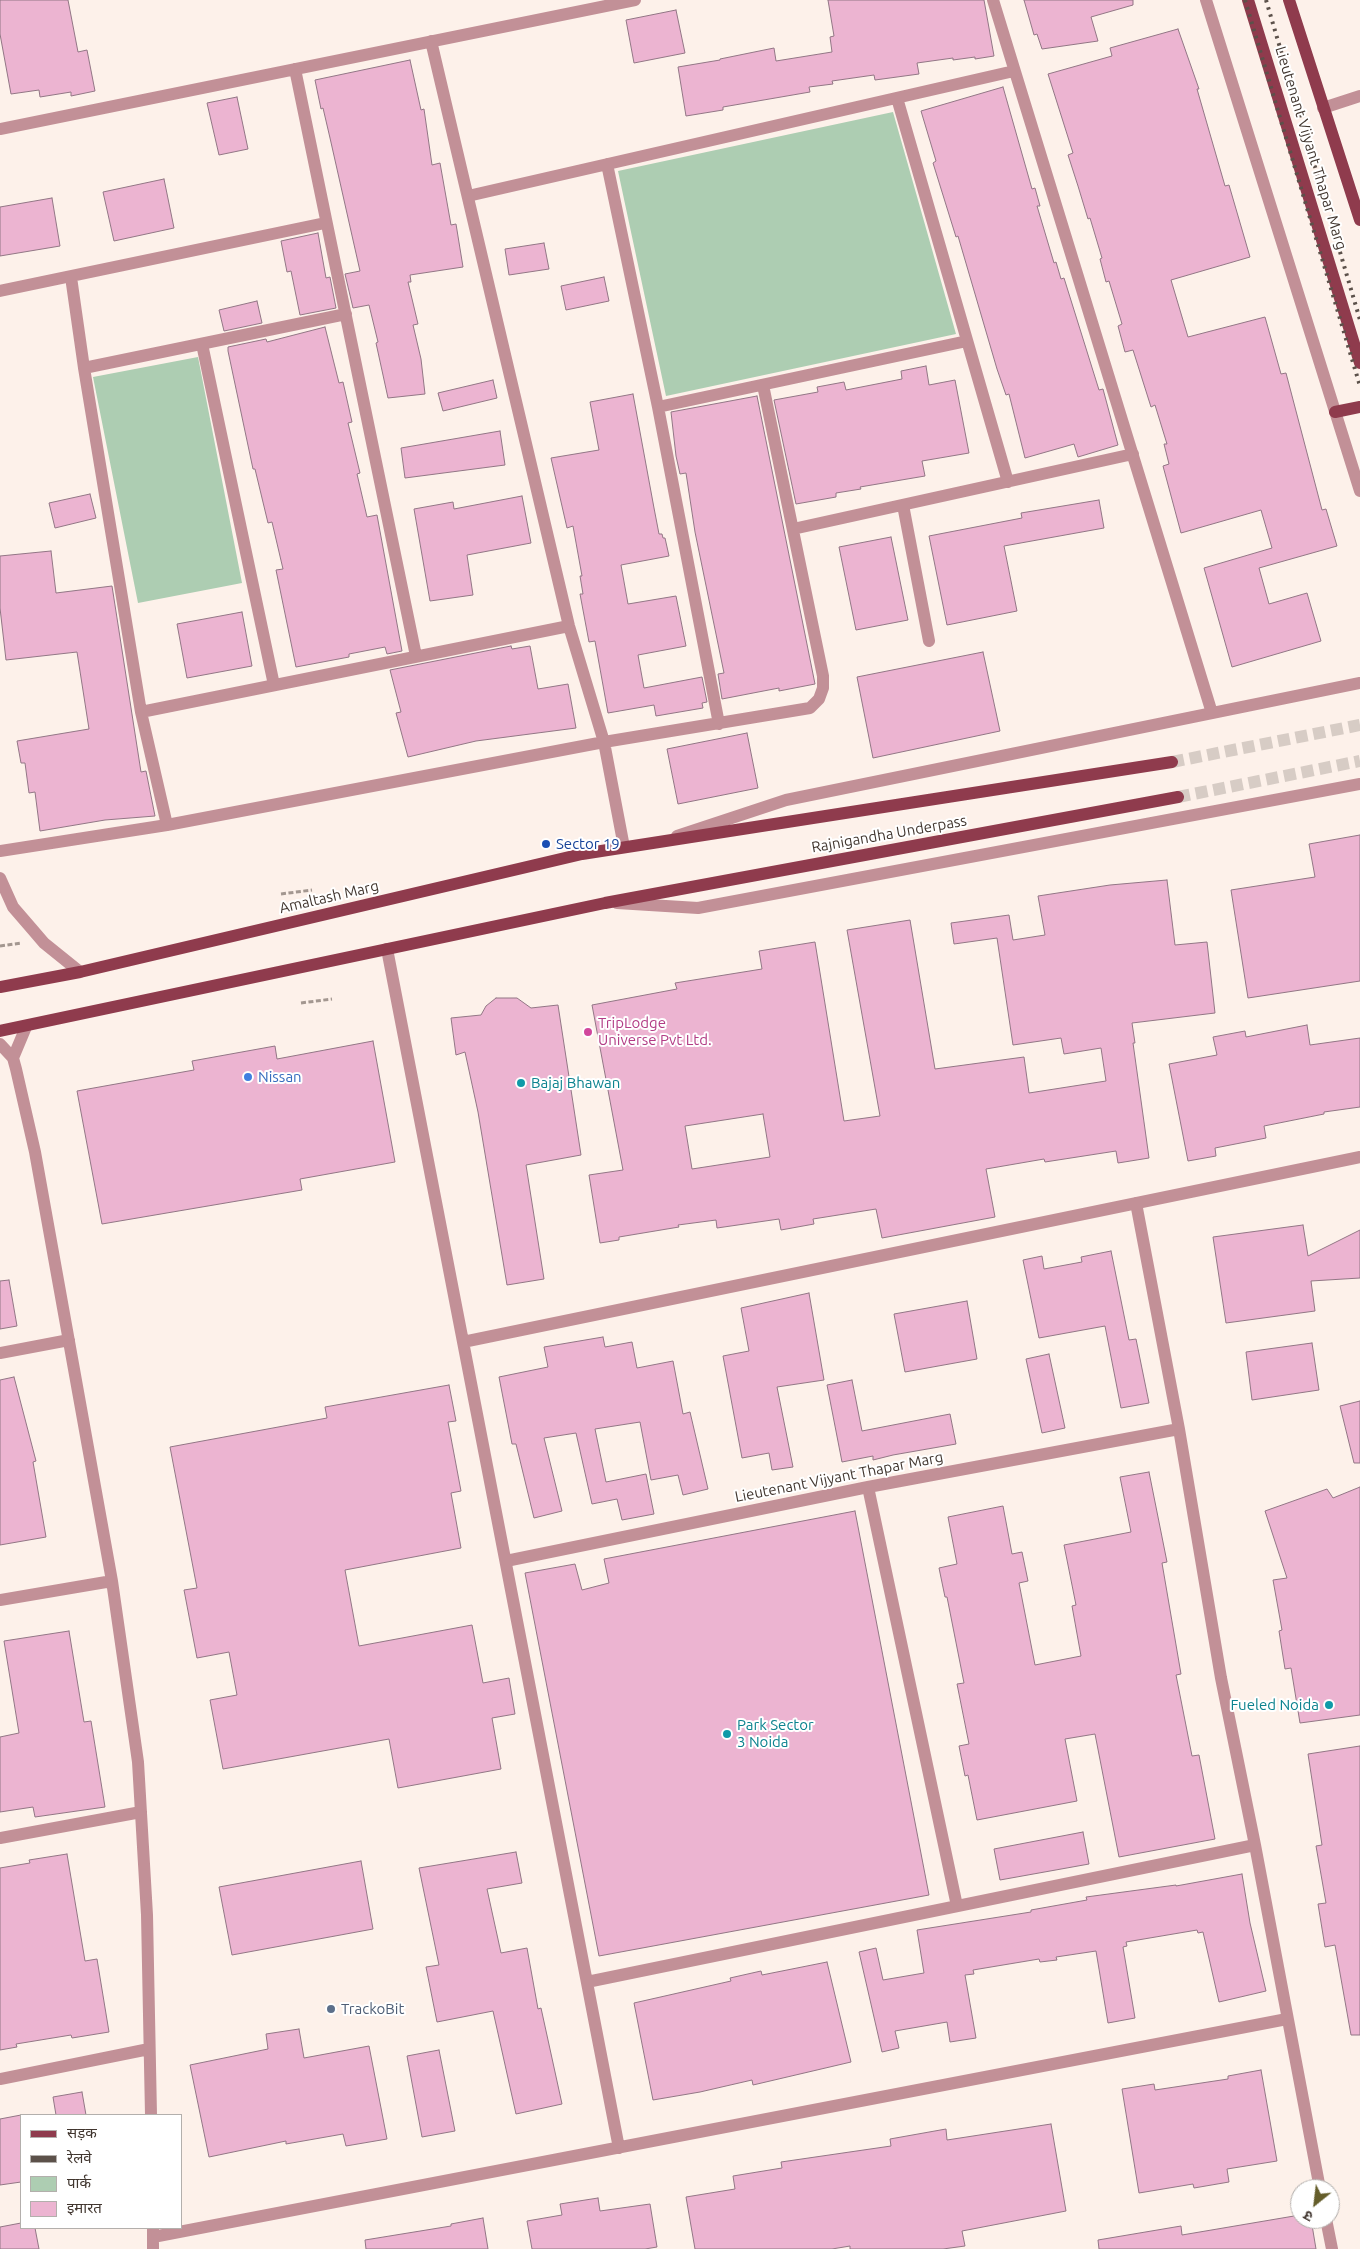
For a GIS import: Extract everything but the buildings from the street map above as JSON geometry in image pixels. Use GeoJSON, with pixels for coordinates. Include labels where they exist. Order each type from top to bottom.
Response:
{"type":"FeatureCollection","features":[{"type":"Feature","properties":{"kind":"main road","name":"Lieutenant Vijyant Thapar Marg"},"geometry":{"type":"LineString","coordinates":[[1248,0],[1360,363]]}},
{"type":"Feature","properties":{"kind":"main road","name":"Lieutenant Vijyant Thapar Marg"},"geometry":{"type":"LineString","coordinates":[[1289,0],[1360,220]]}},
{"type":"Feature","properties":{"kind":"main road"},"geometry":{"type":"LineString","coordinates":[[1335,412],[1360,407]]}},
{"type":"Feature","properties":{"kind":"main road","name":"Rajnigandha Underpass"},"geometry":{"type":"LineString","coordinates":[[665,840],[1172,762]]}},
{"type":"Feature","properties":{"kind":"main road","name":"Rajnigandha Underpass"},"geometry":{"type":"LineString","coordinates":[[606,903],[1178,797]]}},
{"type":"Feature","properties":{"kind":"main road","name":"Amaltash Marg"},"geometry":{"type":"LineString","coordinates":[[0,987],[80,972],[582,854],[665,840]]}},
{"type":"Feature","properties":{"kind":"main road"},"geometry":{"type":"LineString","coordinates":[[0,1031],[606,903]]}},
{"type":"Feature","properties":{"kind":"street"},"geometry":{"type":"LineString","coordinates":[[0,129],[635,0]]}},
{"type":"Feature","properties":{"kind":"street"},"geometry":{"type":"LineString","coordinates":[[993,0],[1212,713]]}},
{"type":"Feature","properties":{"kind":"street"},"geometry":{"type":"LineString","coordinates":[[1206,0],[1360,491]]}},
{"type":"Feature","properties":{"kind":"street"},"geometry":{"type":"LineString","coordinates":[[431,41],[569,626],[604,742],[624,847]]}},
{"type":"Feature","properties":{"kind":"street"},"geometry":{"type":"LineString","coordinates":[[295,68],[325,223],[346,314],[416,656]]}},
{"type":"Feature","properties":{"kind":"street"},"geometry":{"type":"LineString","coordinates":[[468,196],[1014,71]]}},
{"type":"Feature","properties":{"kind":"street"},"geometry":{"type":"LineString","coordinates":[[1323,108],[1360,96]]}},
{"type":"Feature","properties":{"kind":"street"},"geometry":{"type":"LineString","coordinates":[[897,98],[1008,482]]}},
{"type":"Feature","properties":{"kind":"street"},"geometry":{"type":"LineString","coordinates":[[607,164],[658,408],[719,724]]}},
{"type":"Feature","properties":{"kind":"street"},"geometry":{"type":"LineString","coordinates":[[0,291],[325,223]]}},
{"type":"Feature","properties":{"kind":"street"},"geometry":{"type":"LineString","coordinates":[[71,277],[84,368],[141,712],[167,825]]}},
{"type":"Feature","properties":{"kind":"street"},"geometry":{"type":"LineString","coordinates":[[84,368],[346,314]]}},
{"type":"Feature","properties":{"kind":"street"},"geometry":{"type":"LineString","coordinates":[[658,408],[967,341]]}},
{"type":"Feature","properties":{"kind":"street"},"geometry":{"type":"LineString","coordinates":[[202,344],[274,685]]}},
{"type":"Feature","properties":{"kind":"street"},"geometry":{"type":"LineString","coordinates":[[0,851],[167,825],[604,742],[810,708],[819,699],[823,688],[823,676],[763,385]]}},
{"type":"Feature","properties":{"kind":"street"},"geometry":{"type":"LineString","coordinates":[[793,529],[1133,454]]}},
{"type":"Feature","properties":{"kind":"street"},"geometry":{"type":"LineString","coordinates":[[903,505],[929,641]]}},
{"type":"Feature","properties":{"kind":"street"},"geometry":{"type":"LineString","coordinates":[[141,712],[569,626]]}},
{"type":"Feature","properties":{"kind":"street"},"geometry":{"type":"LineString","coordinates":[[665,840],[786,800],[1360,683]]}},
{"type":"Feature","properties":{"kind":"street"},"geometry":{"type":"LineString","coordinates":[[606,903],[698,908],[1360,784]]}},
{"type":"Feature","properties":{"kind":"street"},"geometry":{"type":"LineString","coordinates":[[0,878],[13,907],[44,943],[80,972]]}},
{"type":"Feature","properties":{"kind":"street"},"geometry":{"type":"LineString","coordinates":[[387,949],[619,2148]]}},
{"type":"Feature","properties":{"kind":"street"},"geometry":{"type":"LineString","coordinates":[[13,1058],[26,1027]]}},
{"type":"Feature","properties":{"kind":"street"},"geometry":{"type":"LineString","coordinates":[[0,1044],[13,1058],[35,1152],[112,1581],[138,1762],[147,1915],[151,2114]]}},
{"type":"Feature","properties":{"kind":"street"},"geometry":{"type":"LineString","coordinates":[[463,1342],[1360,1158]]}},
{"type":"Feature","properties":{"kind":"street"},"geometry":{"type":"LineString","coordinates":[[1136,1203],[1179,1429],[1221,1678],[1255,1845],[1318,2179]]}},
{"type":"Feature","properties":{"kind":"street"},"geometry":{"type":"LineString","coordinates":[[0,1353],[69,1340]]}},
{"type":"Feature","properties":{"kind":"street","name":"Lieutenant Vijyant Thapar Marg"},"geometry":{"type":"LineString","coordinates":[[506,1561],[868,1488],[1179,1429]]}},
{"type":"Feature","properties":{"kind":"street"},"geometry":{"type":"LineString","coordinates":[[868,1488],[958,1906]]}},
{"type":"Feature","properties":{"kind":"street"},"geometry":{"type":"LineString","coordinates":[[0,1600],[112,1581]]}},
{"type":"Feature","properties":{"kind":"street"},"geometry":{"type":"LineString","coordinates":[[0,1838],[141,1812]]}},
{"type":"Feature","properties":{"kind":"street"},"geometry":{"type":"LineString","coordinates":[[587,1982],[1255,1845]]}},
{"type":"Feature","properties":{"kind":"street"},"geometry":{"type":"LineString","coordinates":[[153,2238],[1288,2019]]}},
{"type":"Feature","properties":{"kind":"street"},"geometry":{"type":"LineString","coordinates":[[0,2079],[149,2049]]}},
{"type":"Feature","properties":{"kind":"street"},"geometry":{"type":"LineString","coordinates":[[1328,2229],[1332,2249]]}},
{"type":"Feature","properties":{"kind":"path"},"geometry":{"type":"LineString","coordinates":[[281,894],[312,890]]}},
{"type":"Feature","properties":{"kind":"path"},"geometry":{"type":"LineString","coordinates":[[301,1004],[332,999]]}},
{"type":"Feature","properties":{"kind":"green space"},"geometry":{"type":"Polygon","coordinates":[[[893,112],[956,334],[666,396],[618,171],[893,112]]]}},
{"type":"Feature","properties":{"kind":"green space"},"geometry":{"type":"Polygon","coordinates":[[[198,357],[242,583],[138,603],[93,377],[198,357]]]}},
{"type":"Feature","properties":{"kind":"tunnel"},"geometry":{"type":"LineString","coordinates":[[1172,762],[1360,725]]}},
{"type":"Feature","properties":{"kind":"tunnel"},"geometry":{"type":"LineString","coordinates":[[1178,797],[1360,761]]}},
{"type":"Feature","properties":{"kind":"railway"},"geometry":{"type":"LineString","coordinates":[[1245,0],[1360,386]]}},
{"type":"Feature","properties":{"kind":"railway"},"geometry":{"type":"LineString","coordinates":[[1266,0],[1360,320]]}},
{"type":"Feature","properties":{"kind":"place","name":"Sector 19"},"geometry":{"type":"Point","coordinates":[546,844]}},
{"type":"Feature","properties":{"kind":"place","name":"TripLodge Universe Pvt Ltd."},"geometry":{"type":"Point","coordinates":[588,1032]}},
{"type":"Feature","properties":{"kind":"place","name":"Nissan"},"geometry":{"type":"Point","coordinates":[248,1077]}},
{"type":"Feature","properties":{"kind":"place","name":"Bajaj Bhawan"},"geometry":{"type":"Point","coordinates":[521,1083]}},
{"type":"Feature","properties":{"kind":"place","name":"Fueled Noida"},"geometry":{"type":"Point","coordinates":[1329,1705]}},
{"type":"Feature","properties":{"kind":"place","name":"Park Sector 3 Noida"},"geometry":{"type":"Point","coordinates":[727,1734]}},
{"type":"Feature","properties":{"kind":"place","name":"TrackoBit"},"geometry":{"type":"Point","coordinates":[331,2009]}}]}
